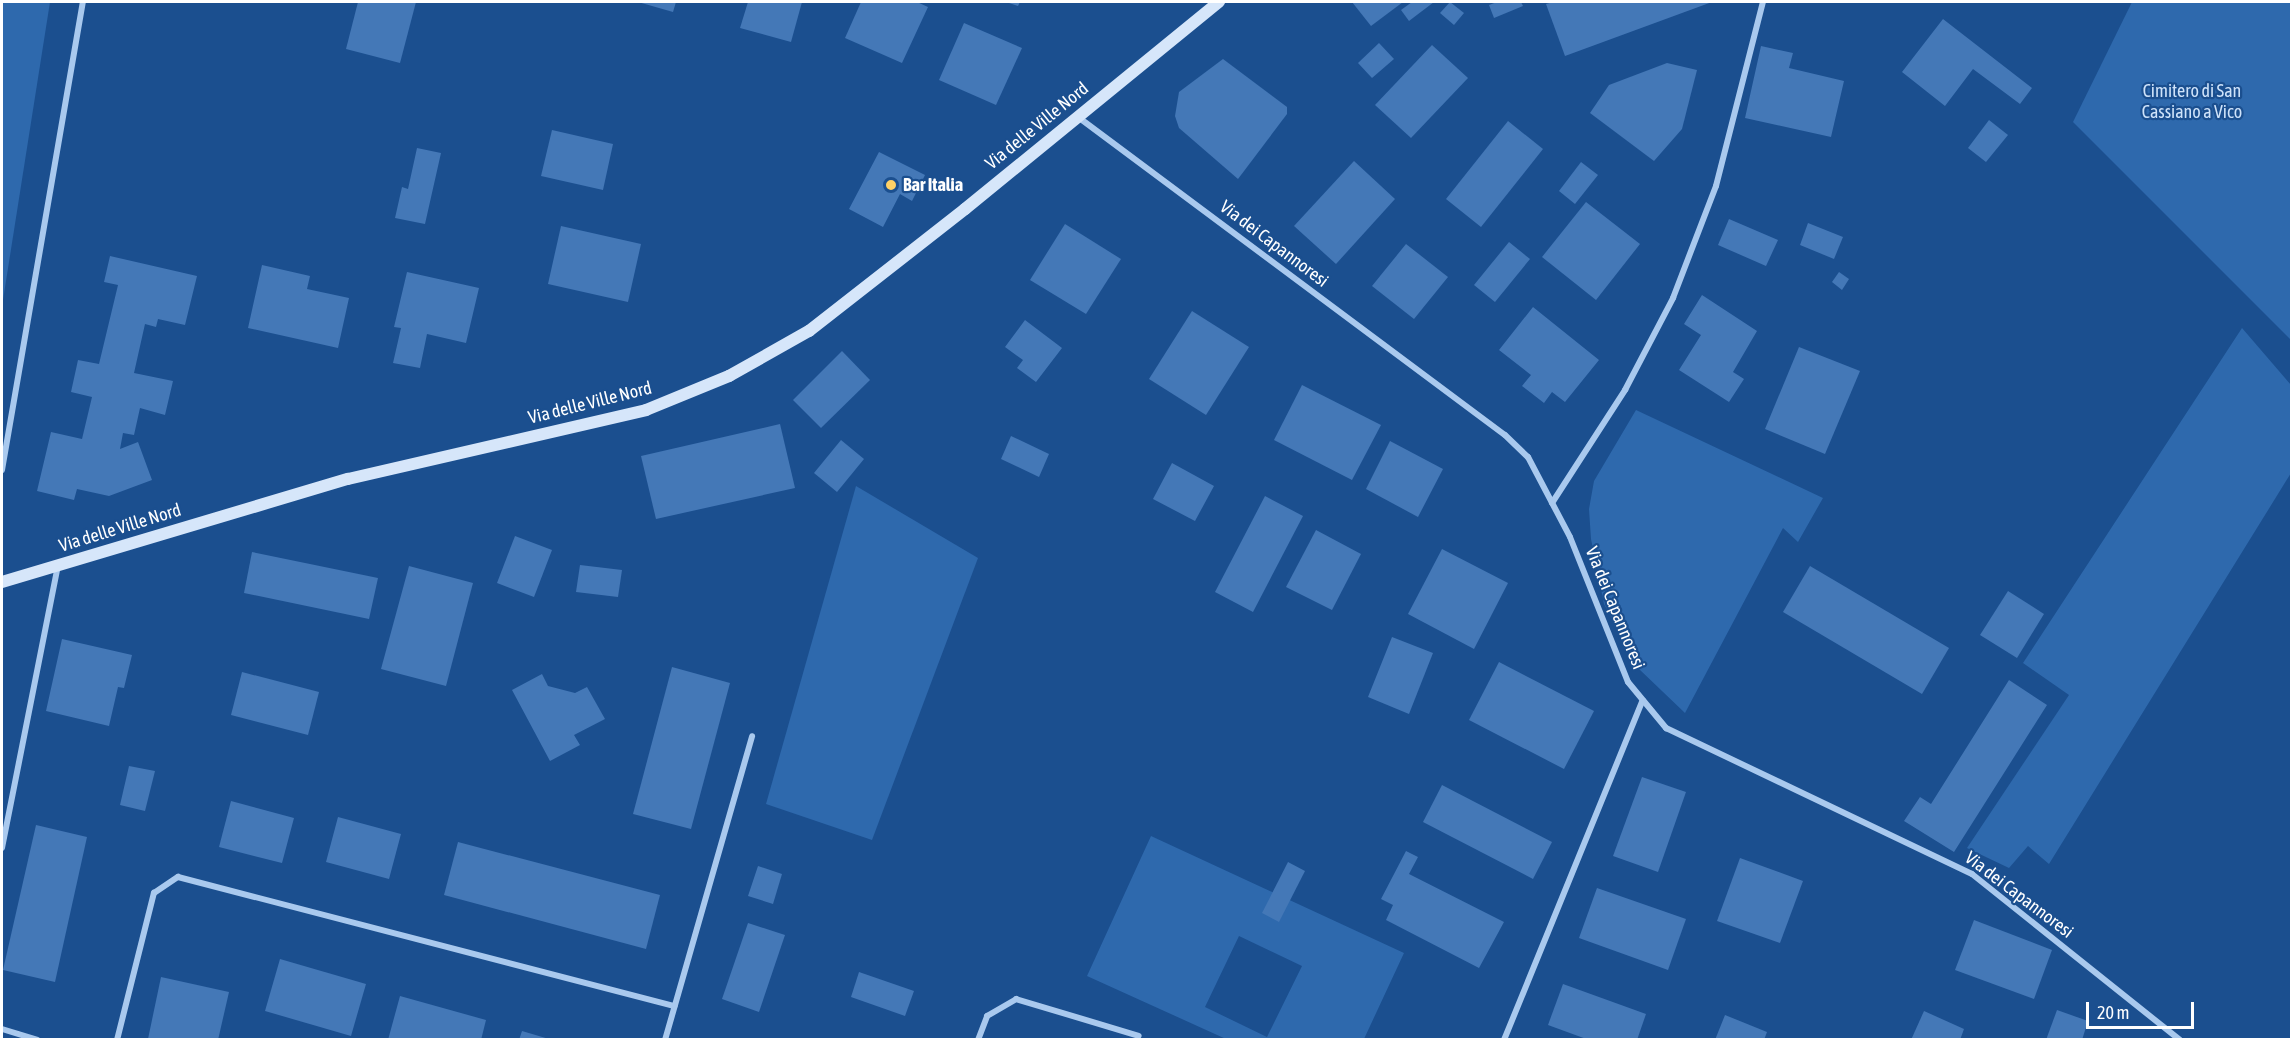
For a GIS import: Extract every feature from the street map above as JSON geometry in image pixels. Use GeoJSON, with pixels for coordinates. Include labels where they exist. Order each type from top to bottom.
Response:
{"type":"FeatureCollection","features":[{"type":"Feature","properties":{"kind":"street"},"geometry":{"type":"LineString","coordinates":[[2,470],[83,2]]}},
{"type":"Feature","properties":{"kind":"street","name":"Via delle Ville Nord"},"geometry":{"type":"LineString","coordinates":[[2,582],[348,479],[646,410],[729,376],[809,331],[1219,2]]}},
{"type":"Feature","properties":{"kind":"street"},"geometry":{"type":"LineString","coordinates":[[1552,503],[1625,390],[1673,298],[1716,186],[1763,2]]}},
{"type":"Feature","properties":{"kind":"street","name":"Via dei Capannoresi"},"geometry":{"type":"LineString","coordinates":[[1078,116],[1505,435],[1528,457],[1552,503],[1629,682],[1665,728],[1972,874],[2180,1040]]}},
{"type":"Feature","properties":{"kind":"street"},"geometry":{"type":"LineString","coordinates":[[2,848],[58,566]]}},
{"type":"Feature","properties":{"kind":"street"},"geometry":{"type":"LineString","coordinates":[[1504,1040],[1643,700]]}},
{"type":"Feature","properties":{"kind":"street"},"geometry":{"type":"LineString","coordinates":[[665,1040],[752,736]]}},
{"type":"Feature","properties":{"kind":"street"},"geometry":{"type":"LineString","coordinates":[[117,1040],[154,893],[178,877],[674,1006]]}},
{"type":"Feature","properties":{"kind":"street"},"geometry":{"type":"LineString","coordinates":[[978,1040],[987,1016],[1016,999],[1139,1036]]}},
{"type":"Feature","properties":{"kind":"street"},"geometry":{"type":"LineString","coordinates":[[2,1029],[37,1040]]}},
{"type":"Feature","properties":{"kind":"green space"},"geometry":{"type":"Polygon","coordinates":[[[2,2],[50,2],[3,300],[2,300],[2,2]]]}},
{"type":"Feature","properties":{"kind":"green space","name":"Cimitero di San Cassiano a Vico"},"geometry":{"type":"Polygon","coordinates":[[[2132,2],[2291,2],[2291,340],[2073,122],[2132,2]]]}},
{"type":"Feature","properties":{"kind":"green space"},"geometry":{"type":"Polygon","coordinates":[[[2242,328],[2291,385],[2291,473],[2049,864],[2028,846],[2009,868],[1967,848],[2069,695],[2023,663],[2242,328]]]}},
{"type":"Feature","properties":{"kind":"green space"},"geometry":{"type":"Polygon","coordinates":[[[1636,410],[1823,498],[1798,542],[1783,528],[1685,713],[1639,669],[1604,604],[1591,539],[1589,509],[1594,481],[1636,410]]]}},
{"type":"Feature","properties":{"kind":"green space"},"geometry":{"type":"Polygon","coordinates":[[[856,486],[978,558],[872,840],[766,804],[856,486]]]}},
{"type":"Feature","properties":{"kind":"green space"},"geometry":{"type":"Polygon","coordinates":[[[1151,836],[1404,953],[1364,1039],[1226,1039],[1087,976],[1151,836]],[[1239,936],[1205,1007],[1267,1037],[1302,966],[1239,936]]]}},
{"type":"Feature","properties":{"kind":"building"},"geometry":{"type":"Polygon","coordinates":[[[358,2],[416,2],[400,63],[346,49],[358,2]]]}},
{"type":"Feature","properties":{"kind":"building"},"geometry":{"type":"Polygon","coordinates":[[[638,2],[676,2],[673,12],[638,2]]]}},
{"type":"Feature","properties":{"kind":"building"},"geometry":{"type":"Polygon","coordinates":[[[748,2],[802,2],[791,42],[740,28],[748,2]]]}},
{"type":"Feature","properties":{"kind":"building"},"geometry":{"type":"Polygon","coordinates":[[[861,2],[917,2],[928,7],[902,63],[845,38],[861,2]]]}},
{"type":"Feature","properties":{"kind":"building"},"geometry":{"type":"Polygon","coordinates":[[[1006,2],[1020,2],[1018,6],[1006,2]]]}},
{"type":"Feature","properties":{"kind":"building"},"geometry":{"type":"Polygon","coordinates":[[[1352,2],[1403,2],[1371,26],[1352,2]]]}},
{"type":"Feature","properties":{"kind":"building"},"geometry":{"type":"Polygon","coordinates":[[[1412,2],[1434,2],[1409,21],[1401,10],[1412,2]]]}},
{"type":"Feature","properties":{"kind":"building"},"geometry":{"type":"Polygon","coordinates":[[[1450,2],[1464,13],[1454,25],[1440,13],[1450,2]]]}},
{"type":"Feature","properties":{"kind":"building"},"geometry":{"type":"Polygon","coordinates":[[[1497,2],[1521,2],[1523,6],[1494,18],[1489,5],[1497,2]]]}},
{"type":"Feature","properties":{"kind":"building"},"geometry":{"type":"Polygon","coordinates":[[[1553,2],[1712,2],[1565,56],[1546,4],[1553,2]]]}},
{"type":"Feature","properties":{"kind":"building"},"geometry":{"type":"Polygon","coordinates":[[[1943,19],[2032,88],[2020,104],[1973,69],[1945,106],[1902,72],[1943,19]]]}},
{"type":"Feature","properties":{"kind":"building"},"geometry":{"type":"Polygon","coordinates":[[[964,23],[1022,48],[996,105],[939,80],[964,23]]]}},
{"type":"Feature","properties":{"kind":"building"},"geometry":{"type":"Polygon","coordinates":[[[1379,43],[1394,59],[1372,78],[1358,63],[1379,43]]]}},
{"type":"Feature","properties":{"kind":"building"},"geometry":{"type":"Polygon","coordinates":[[[1432,45],[1468,78],[1411,138],[1375,105],[1432,45]]]}},
{"type":"Feature","properties":{"kind":"building"},"geometry":{"type":"Polygon","coordinates":[[[1761,46],[1793,53],[1789,68],[1844,81],[1831,137],[1745,118],[1761,46]]]}},
{"type":"Feature","properties":{"kind":"building"},"geometry":{"type":"Polygon","coordinates":[[[1223,59],[1287,107],[1287,114],[1238,179],[1179,128],[1175,116],[1179,92],[1223,59]]]}},
{"type":"Feature","properties":{"kind":"building"},"geometry":{"type":"Polygon","coordinates":[[[1667,63],[1697,70],[1682,129],[1654,161],[1590,113],[1609,85],[1667,63]]]}},
{"type":"Feature","properties":{"kind":"building"},"geometry":{"type":"Polygon","coordinates":[[[1989,120],[2008,135],[1986,162],[1968,148],[1989,120]]]}},
{"type":"Feature","properties":{"kind":"building"},"geometry":{"type":"Polygon","coordinates":[[[1508,121],[1543,149],[1481,227],[1446,199],[1508,121]]]}},
{"type":"Feature","properties":{"kind":"building"},"geometry":{"type":"Polygon","coordinates":[[[552,130],[613,144],[603,190],[541,176],[552,130]]]}},
{"type":"Feature","properties":{"kind":"building"},"geometry":{"type":"Polygon","coordinates":[[[417,148],[441,153],[425,224],[395,218],[402,187],[408,189],[417,148]]]}},
{"type":"Feature","properties":{"kind":"building","name":"Bar Italia"},"geometry":{"type":"Polygon","coordinates":[[[879,152],[925,175],[912,201],[900,194],[883,227],[849,209],[879,152]]]}},
{"type":"Feature","properties":{"kind":"building"},"geometry":{"type":"Polygon","coordinates":[[[1354,161],[1395,199],[1336,264],[1294,226],[1354,161]]]}},
{"type":"Feature","properties":{"kind":"building"},"geometry":{"type":"Polygon","coordinates":[[[1581,162],[1598,175],[1575,204],[1559,191],[1581,162]]]}},
{"type":"Feature","properties":{"kind":"building"},"geometry":{"type":"Polygon","coordinates":[[[1586,202],[1640,244],[1596,300],[1542,257],[1586,202]]]}},
{"type":"Feature","properties":{"kind":"building"},"geometry":{"type":"Polygon","coordinates":[[[1729,219],[1778,240],[1766,266],[1718,245],[1729,219]]]}},
{"type":"Feature","properties":{"kind":"building"},"geometry":{"type":"Polygon","coordinates":[[[1808,223],[1843,237],[1834,259],[1800,245],[1808,223]]]}},
{"type":"Feature","properties":{"kind":"building"},"geometry":{"type":"Polygon","coordinates":[[[1065,224],[1121,259],[1086,314],[1030,280],[1065,224]]]}},
{"type":"Feature","properties":{"kind":"building"},"geometry":{"type":"Polygon","coordinates":[[[561,226],[641,244],[628,302],[548,284],[561,226]]]}},
{"type":"Feature","properties":{"kind":"building"},"geometry":{"type":"Polygon","coordinates":[[[1509,242],[1530,259],[1495,302],[1474,285],[1509,242]]]}},
{"type":"Feature","properties":{"kind":"building"},"geometry":{"type":"Polygon","coordinates":[[[1406,244],[1448,277],[1414,319],[1372,286],[1406,244]]]}},
{"type":"Feature","properties":{"kind":"building"},"geometry":{"type":"Polygon","coordinates":[[[110,256],[197,276],[185,325],[158,319],[156,327],[145,324],[134,373],[173,381],[165,415],[140,408],[134,435],[123,433],[120,449],[138,442],[152,480],[109,496],[77,489],[74,500],[37,491],[51,432],[82,439],[92,397],[71,392],[78,360],[99,364],[118,285],[104,282],[110,256]]]}},
{"type":"Feature","properties":{"kind":"building"},"geometry":{"type":"Polygon","coordinates":[[[262,265],[310,276],[307,289],[349,298],[338,348],[248,328],[262,265]]]}},
{"type":"Feature","properties":{"kind":"building"},"geometry":{"type":"Polygon","coordinates":[[[407,272],[479,288],[466,343],[427,334],[420,368],[393,363],[401,328],[394,327],[407,272]]]}},
{"type":"Feature","properties":{"kind":"building"},"geometry":{"type":"Polygon","coordinates":[[[1839,272],[1849,279],[1842,290],[1832,282],[1839,272]]]}},
{"type":"Feature","properties":{"kind":"building"},"geometry":{"type":"Polygon","coordinates":[[[1702,295],[1757,331],[1733,372],[1744,379],[1729,402],[1679,370],[1701,335],[1684,324],[1702,295]]]}},
{"type":"Feature","properties":{"kind":"building"},"geometry":{"type":"Polygon","coordinates":[[[1533,307],[1599,360],[1565,402],[1552,392],[1544,403],[1522,386],[1531,375],[1499,350],[1533,307]]]}},
{"type":"Feature","properties":{"kind":"building"},"geometry":{"type":"Polygon","coordinates":[[[1192,311],[1249,347],[1206,415],[1149,379],[1192,311]]]}},
{"type":"Feature","properties":{"kind":"building"},"geometry":{"type":"Polygon","coordinates":[[[1025,320],[1062,348],[1036,382],[1017,368],[1023,360],[1005,347],[1025,320]]]}},
{"type":"Feature","properties":{"kind":"building"},"geometry":{"type":"Polygon","coordinates":[[[1799,347],[1860,371],[1825,454],[1765,429],[1799,347]]]}},
{"type":"Feature","properties":{"kind":"building"},"geometry":{"type":"Polygon","coordinates":[[[842,351],[870,380],[821,428],[793,400],[842,351]]]}},
{"type":"Feature","properties":{"kind":"building"},"geometry":{"type":"Polygon","coordinates":[[[1302,385],[1381,425],[1352,480],[1274,440],[1302,385]]]}},
{"type":"Feature","properties":{"kind":"building"},"geometry":{"type":"Polygon","coordinates":[[[780,424],[795,488],[656,519],[641,456],[780,424]]]}},
{"type":"Feature","properties":{"kind":"building"},"geometry":{"type":"Polygon","coordinates":[[[1011,436],[1049,454],[1039,477],[1001,459],[1011,436]]]}},
{"type":"Feature","properties":{"kind":"building"},"geometry":{"type":"Polygon","coordinates":[[[841,440],[864,459],[837,492],[814,473],[841,440]]]}},
{"type":"Feature","properties":{"kind":"building"},"geometry":{"type":"Polygon","coordinates":[[[1390,441],[1443,469],[1418,517],[1366,489],[1390,441]]]}},
{"type":"Feature","properties":{"kind":"building"},"geometry":{"type":"Polygon","coordinates":[[[1172,463],[1214,486],[1195,521],[1153,499],[1172,463]]]}},
{"type":"Feature","properties":{"kind":"building"},"geometry":{"type":"Polygon","coordinates":[[[1265,496],[1303,516],[1253,612],[1215,592],[1265,496]]]}},
{"type":"Feature","properties":{"kind":"building"},"geometry":{"type":"Polygon","coordinates":[[[1316,530],[1361,554],[1332,610],[1286,587],[1316,530]]]}},
{"type":"Feature","properties":{"kind":"building"},"geometry":{"type":"Polygon","coordinates":[[[515,536],[552,550],[534,597],[497,583],[515,536]]]}},
{"type":"Feature","properties":{"kind":"building"},"geometry":{"type":"Polygon","coordinates":[[[1442,549],[1508,583],[1474,649],[1408,614],[1442,549]]]}},
{"type":"Feature","properties":{"kind":"building"},"geometry":{"type":"Polygon","coordinates":[[[252,552],[378,578],[369,619],[244,593],[252,552]]]}},
{"type":"Feature","properties":{"kind":"building"},"geometry":{"type":"Polygon","coordinates":[[[580,565],[622,570],[618,597],[576,592],[580,565]]]}},
{"type":"Feature","properties":{"kind":"building"},"geometry":{"type":"Polygon","coordinates":[[[409,566],[473,583],[446,686],[381,669],[409,566]]]}},
{"type":"Feature","properties":{"kind":"building"},"geometry":{"type":"Polygon","coordinates":[[[1810,566],[1949,648],[1922,694],[1783,612],[1810,566]]]}},
{"type":"Feature","properties":{"kind":"building"},"geometry":{"type":"Polygon","coordinates":[[[2008,591],[2044,614],[2017,658],[1980,635],[2008,591]]]}},
{"type":"Feature","properties":{"kind":"building"},"geometry":{"type":"Polygon","coordinates":[[[1392,637],[1433,653],[1409,714],[1368,697],[1392,637]]]}},
{"type":"Feature","properties":{"kind":"building"},"geometry":{"type":"Polygon","coordinates":[[[62,639],[132,655],[124,688],[118,687],[109,726],[46,711],[62,639]]]}},
{"type":"Feature","properties":{"kind":"building"},"geometry":{"type":"Polygon","coordinates":[[[1499,662],[1594,711],[1564,769],[1469,720],[1499,662]]]}},
{"type":"Feature","properties":{"kind":"building"},"geometry":{"type":"Polygon","coordinates":[[[672,667],[730,683],[691,829],[633,814],[672,667]]]}},
{"type":"Feature","properties":{"kind":"building"},"geometry":{"type":"Polygon","coordinates":[[[242,672],[319,692],[308,735],[231,715],[242,672]]]}},
{"type":"Feature","properties":{"kind":"building"},"geometry":{"type":"Polygon","coordinates":[[[542,674],[548,686],[575,693],[587,687],[605,719],[574,735],[580,745],[550,761],[512,690],[542,674]]]}},
{"type":"Feature","properties":{"kind":"building"},"geometry":{"type":"Polygon","coordinates":[[[2009,680],[2047,705],[1954,852],[1904,821],[1920,797],[1931,804],[2009,680]]]}},
{"type":"Feature","properties":{"kind":"building"},"geometry":{"type":"Polygon","coordinates":[[[129,766],[155,771],[145,811],[120,805],[129,766]]]}},
{"type":"Feature","properties":{"kind":"building"},"geometry":{"type":"Polygon","coordinates":[[[1642,777],[1686,792],[1658,872],[1613,856],[1642,777]]]}},
{"type":"Feature","properties":{"kind":"building"},"geometry":{"type":"Polygon","coordinates":[[[1442,785],[1552,842],[1533,879],[1423,822],[1442,785]]]}},
{"type":"Feature","properties":{"kind":"building"},"geometry":{"type":"Polygon","coordinates":[[[231,801],[294,818],[282,863],[219,847],[231,801]]]}},
{"type":"Feature","properties":{"kind":"building"},"geometry":{"type":"Polygon","coordinates":[[[338,817],[401,834],[389,879],[326,862],[338,817]]]}},
{"type":"Feature","properties":{"kind":"building"},"geometry":{"type":"Polygon","coordinates":[[[36,825],[87,837],[55,982],[3,970],[36,825]]]}},
{"type":"Feature","properties":{"kind":"building"},"geometry":{"type":"Polygon","coordinates":[[[458,842],[660,895],[646,949],[444,895],[458,842]]]}},
{"type":"Feature","properties":{"kind":"building"},"geometry":{"type":"Polygon","coordinates":[[[1406,851],[1418,857],[1409,874],[1504,922],[1479,968],[1386,920],[1393,905],[1381,899],[1406,851]]]}},
{"type":"Feature","properties":{"kind":"building"},"geometry":{"type":"Polygon","coordinates":[[[1740,858],[1803,881],[1780,943],[1717,921],[1740,858]]]}},
{"type":"Feature","properties":{"kind":"building"},"geometry":{"type":"Polygon","coordinates":[[[1288,862],[1305,871],[1279,922],[1262,913],[1288,862]]]}},
{"type":"Feature","properties":{"kind":"building"},"geometry":{"type":"Polygon","coordinates":[[[758,866],[782,874],[773,904],[748,896],[758,866]]]}},
{"type":"Feature","properties":{"kind":"building"},"geometry":{"type":"Polygon","coordinates":[[[1597,888],[1686,919],[1668,970],[1579,938],[1597,888]]]}},
{"type":"Feature","properties":{"kind":"building"},"geometry":{"type":"Polygon","coordinates":[[[1974,920],[2052,950],[2034,999],[1955,970],[1974,920]]]}},
{"type":"Feature","properties":{"kind":"building"},"geometry":{"type":"Polygon","coordinates":[[[748,923],[785,935],[759,1012],[722,999],[748,923]]]}},
{"type":"Feature","properties":{"kind":"building"},"geometry":{"type":"Polygon","coordinates":[[[280,959],[366,984],[351,1036],[265,1011],[280,959]]]}},
{"type":"Feature","properties":{"kind":"building"},"geometry":{"type":"Polygon","coordinates":[[[859,972],[914,991],[905,1016],[851,997],[859,972]]]}},
{"type":"Feature","properties":{"kind":"building"},"geometry":{"type":"Polygon","coordinates":[[[161,977],[229,992],[218,1040],[148,1039],[161,977]]]}},
{"type":"Feature","properties":{"kind":"building"},"geometry":{"type":"Polygon","coordinates":[[[1563,984],[1646,1014],[1637,1040],[1589,1040],[1548,1025],[1563,984]]]}},
{"type":"Feature","properties":{"kind":"building"},"geometry":{"type":"Polygon","coordinates":[[[400,996],[486,1020],[481,1040],[388,1040],[400,996]]]}},
{"type":"Feature","properties":{"kind":"building"},"geometry":{"type":"Polygon","coordinates":[[[2057,1010],[2088,1021],[2082,1040],[2046,1040],[2057,1010]]]}},
{"type":"Feature","properties":{"kind":"building"},"geometry":{"type":"Polygon","coordinates":[[[1924,1011],[1964,1029],[1960,1040],[1911,1040],[1924,1011]]]}},
{"type":"Feature","properties":{"kind":"building"},"geometry":{"type":"Polygon","coordinates":[[[1725,1015],[1767,1032],[1764,1040],[1715,1040],[1725,1015]]]}},
{"type":"Feature","properties":{"kind":"building"},"geometry":{"type":"Polygon","coordinates":[[[522,1031],[549,1039],[549,1040],[519,1040],[522,1031]]]}},
{"type":"Feature","properties":{"kind":"place","name":"Bar Italia"},"geometry":{"type":"Point","coordinates":[891,185]}}]}
